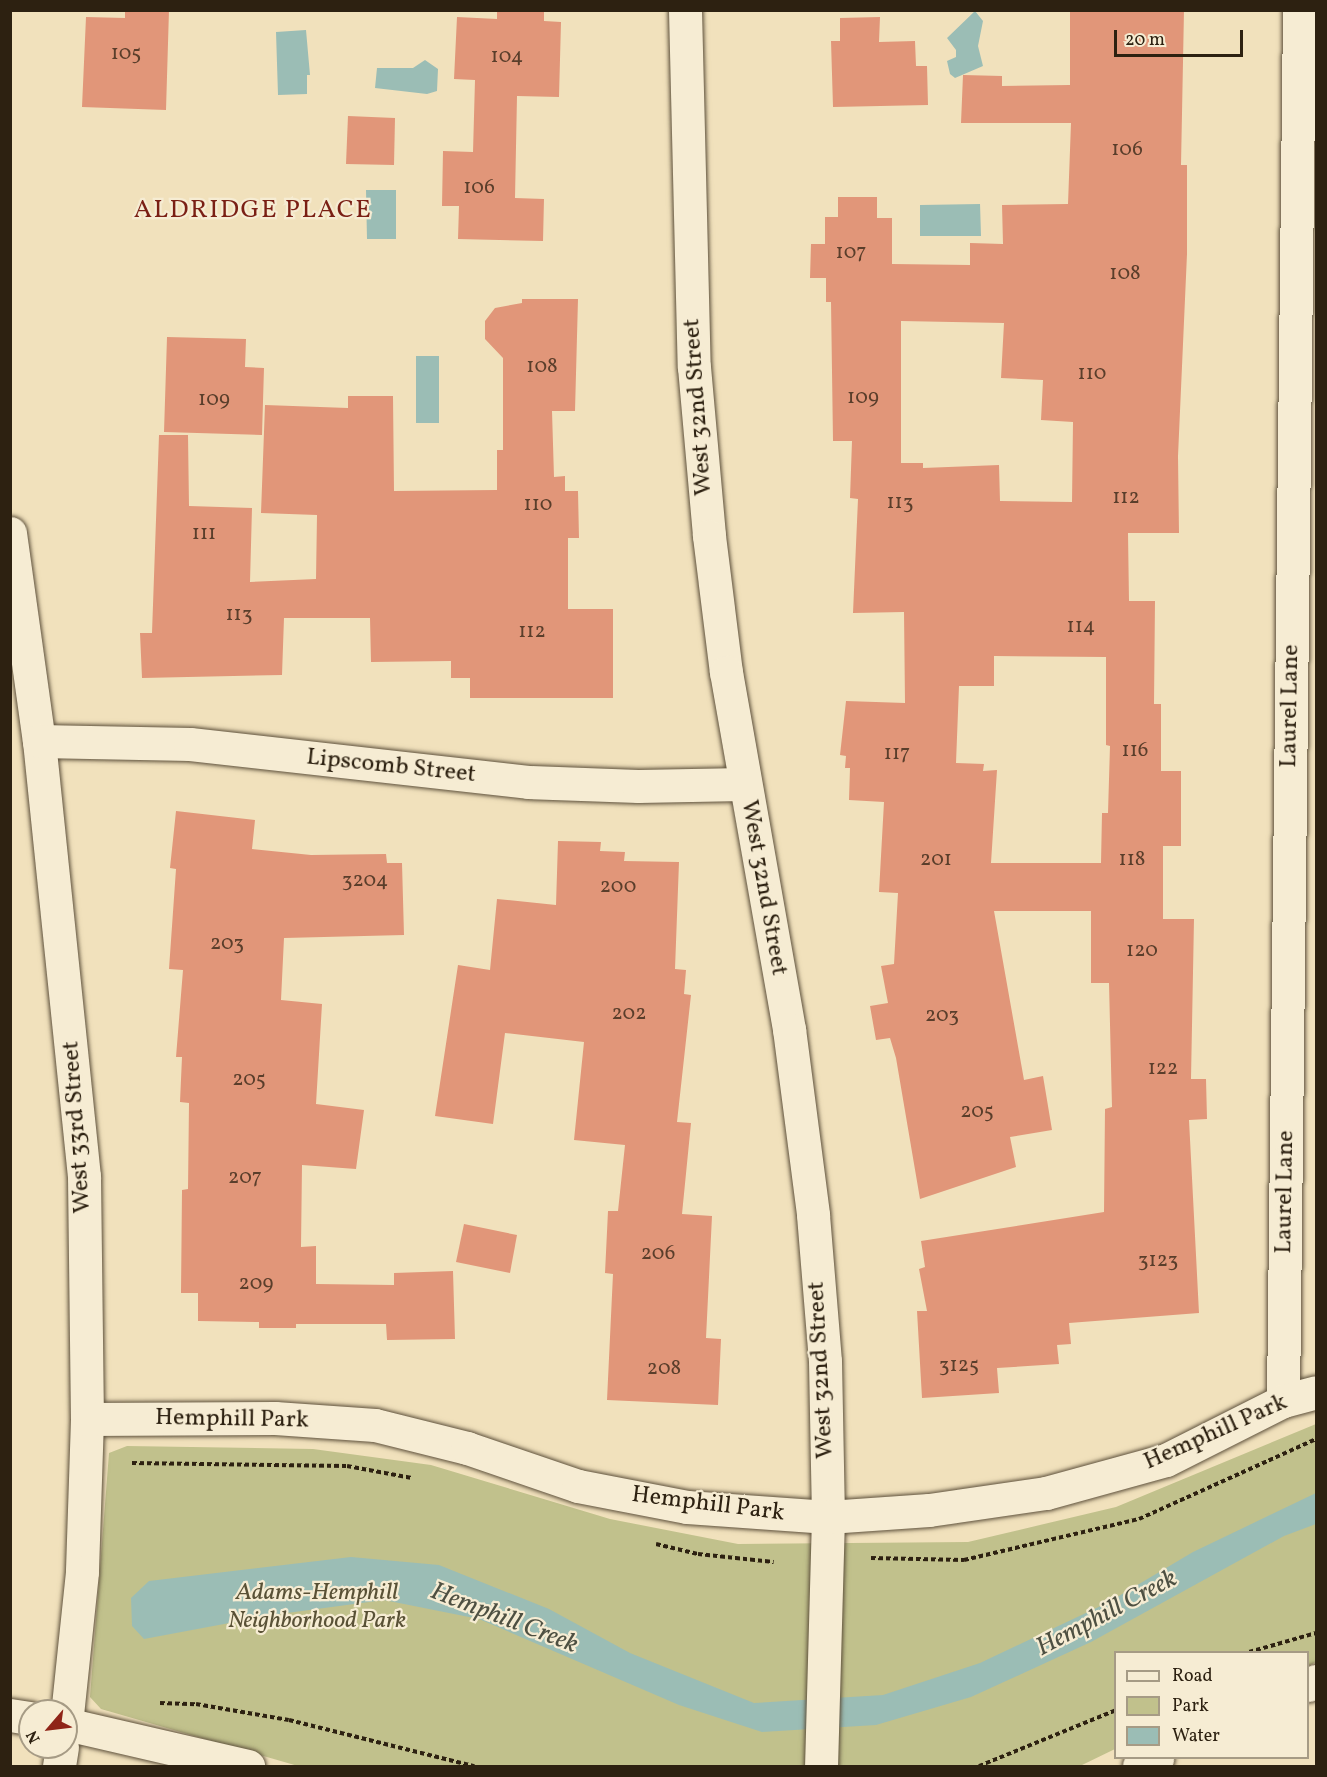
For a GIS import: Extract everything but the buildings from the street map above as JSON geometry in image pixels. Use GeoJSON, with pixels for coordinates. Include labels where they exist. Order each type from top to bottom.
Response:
{"type":"FeatureCollection","features":[{"type":"Feature","properties":{"kind":"street","name":"West 32nd Street"},"geometry":{"type":"LineString","coordinates":[[685,10],[694,368],[710,548],[744,784],[789,1029],[813,1215],[825,1361],[828,1517],[821,1755]]}},
{"type":"Feature","properties":{"kind":"street","name":"Laurel Lane"},"geometry":{"type":"LineString","coordinates":[[1284,1401],[1299,10]]}},
{"type":"Feature","properties":{"kind":"street","name":"West 33rd Street"},"geometry":{"type":"LineString","coordinates":[[10,533],[39,741],[84,1176],[87,1419],[82,1572],[69,1699]]}},
{"type":"Feature","properties":{"kind":"street","name":"Lipscomb Street"},"geometry":{"type":"LineString","coordinates":[[39,741],[189,744],[528,783],[744,784]]}},
{"type":"Feature","properties":{"kind":"street","name":"Hemphill Park"},"geometry":{"type":"LineString","coordinates":[[87,1419],[275,1418],[375,1425],[467,1448],[578,1486],[687,1507],[828,1517],[929,1510],[1046,1493],[1166,1460],[1284,1401],[1317,1392]]}},
{"type":"Feature","properties":{"kind":"street"},"geometry":{"type":"LineString","coordinates":[[78,1727],[248,1767]]}},
{"type":"Feature","properties":{"kind":"street"},"geometry":{"type":"LineString","coordinates":[[1139,1767],[1154,1759]]}},
{"type":"Feature","properties":{"kind":"path"},"geometry":{"type":"LineString","coordinates":[[132,1463],[347,1466],[416,1478]]}},
{"type":"Feature","properties":{"kind":"path"},"geometry":{"type":"LineString","coordinates":[[645,1541],[698,1554],[774,1562]]}},
{"type":"Feature","properties":{"kind":"path"},"geometry":{"type":"LineString","coordinates":[[1255,1651],[1317,1632]]}},
{"type":"Feature","properties":{"kind":"path"},"geometry":{"type":"LineString","coordinates":[[151,1703],[196,1704],[289,1720],[474,1767]]}},
{"type":"Feature","properties":{"kind":"path"},"geometry":{"type":"LineString","coordinates":[[979,1767],[1114,1711]]}},
{"type":"Feature","properties":{"kind":"green space","name":"Adams-Hemphill Neighborhood Park"},"geometry":{"type":"Polygon","coordinates":[[[1316,1424],[1316,1662],[1309,1666],[1309,1651],[1114,1651],[1114,1749],[1080,1766],[298,1766],[101,1709],[90,1697],[109,1453],[127,1446],[313,1449],[431,1465],[610,1519],[738,1544],[968,1542],[1116,1507],[1316,1424]]]}},
{"type":"Feature","properties":{"kind":"water"},"geometry":{"type":"Polygon","coordinates":[[[975,11],[983,21],[978,46],[983,66],[955,78],[950,74],[947,61],[956,57],[956,50],[947,38],[975,11]]]}},
{"type":"Feature","properties":{"kind":"water"},"geometry":{"type":"Polygon","coordinates":[[[306,30],[310,75],[307,75],[307,94],[278,95],[276,32],[306,30]]]}},
{"type":"Feature","properties":{"kind":"water"},"geometry":{"type":"Polygon","coordinates":[[[425,60],[438,69],[437,91],[427,94],[375,88],[377,68],[413,68],[425,60]]]}},
{"type":"Feature","properties":{"kind":"water"},"geometry":{"type":"Polygon","coordinates":[[[366,190],[396,190],[396,239],[367,239],[366,190]]]}},
{"type":"Feature","properties":{"kind":"water"},"geometry":{"type":"Polygon","coordinates":[[[980,204],[981,236],[920,236],[920,205],[980,204]]]}},
{"type":"Feature","properties":{"kind":"water"},"geometry":{"type":"Polygon","coordinates":[[[416,356],[439,356],[439,423],[416,423],[416,356]]]}},
{"type":"Feature","properties":{"kind":"water","name":"Hemphill Creek"},"geometry":{"type":"Polygon","coordinates":[[[1316,1493],[1316,1524],[1284,1536],[1091,1642],[971,1697],[876,1725],[762,1732],[679,1705],[479,1619],[384,1600],[272,1615],[144,1639],[132,1626],[131,1598],[149,1581],[351,1557],[439,1565],[549,1609],[630,1653],[754,1703],[883,1695],[980,1663],[1107,1603],[1193,1552],[1316,1493]]]}},
{"type":"Feature","properties":{"kind":"district","name":"ALDRIDGE PLACE"},"geometry":{"type":"Point","coordinates":[253,211]}}]}
